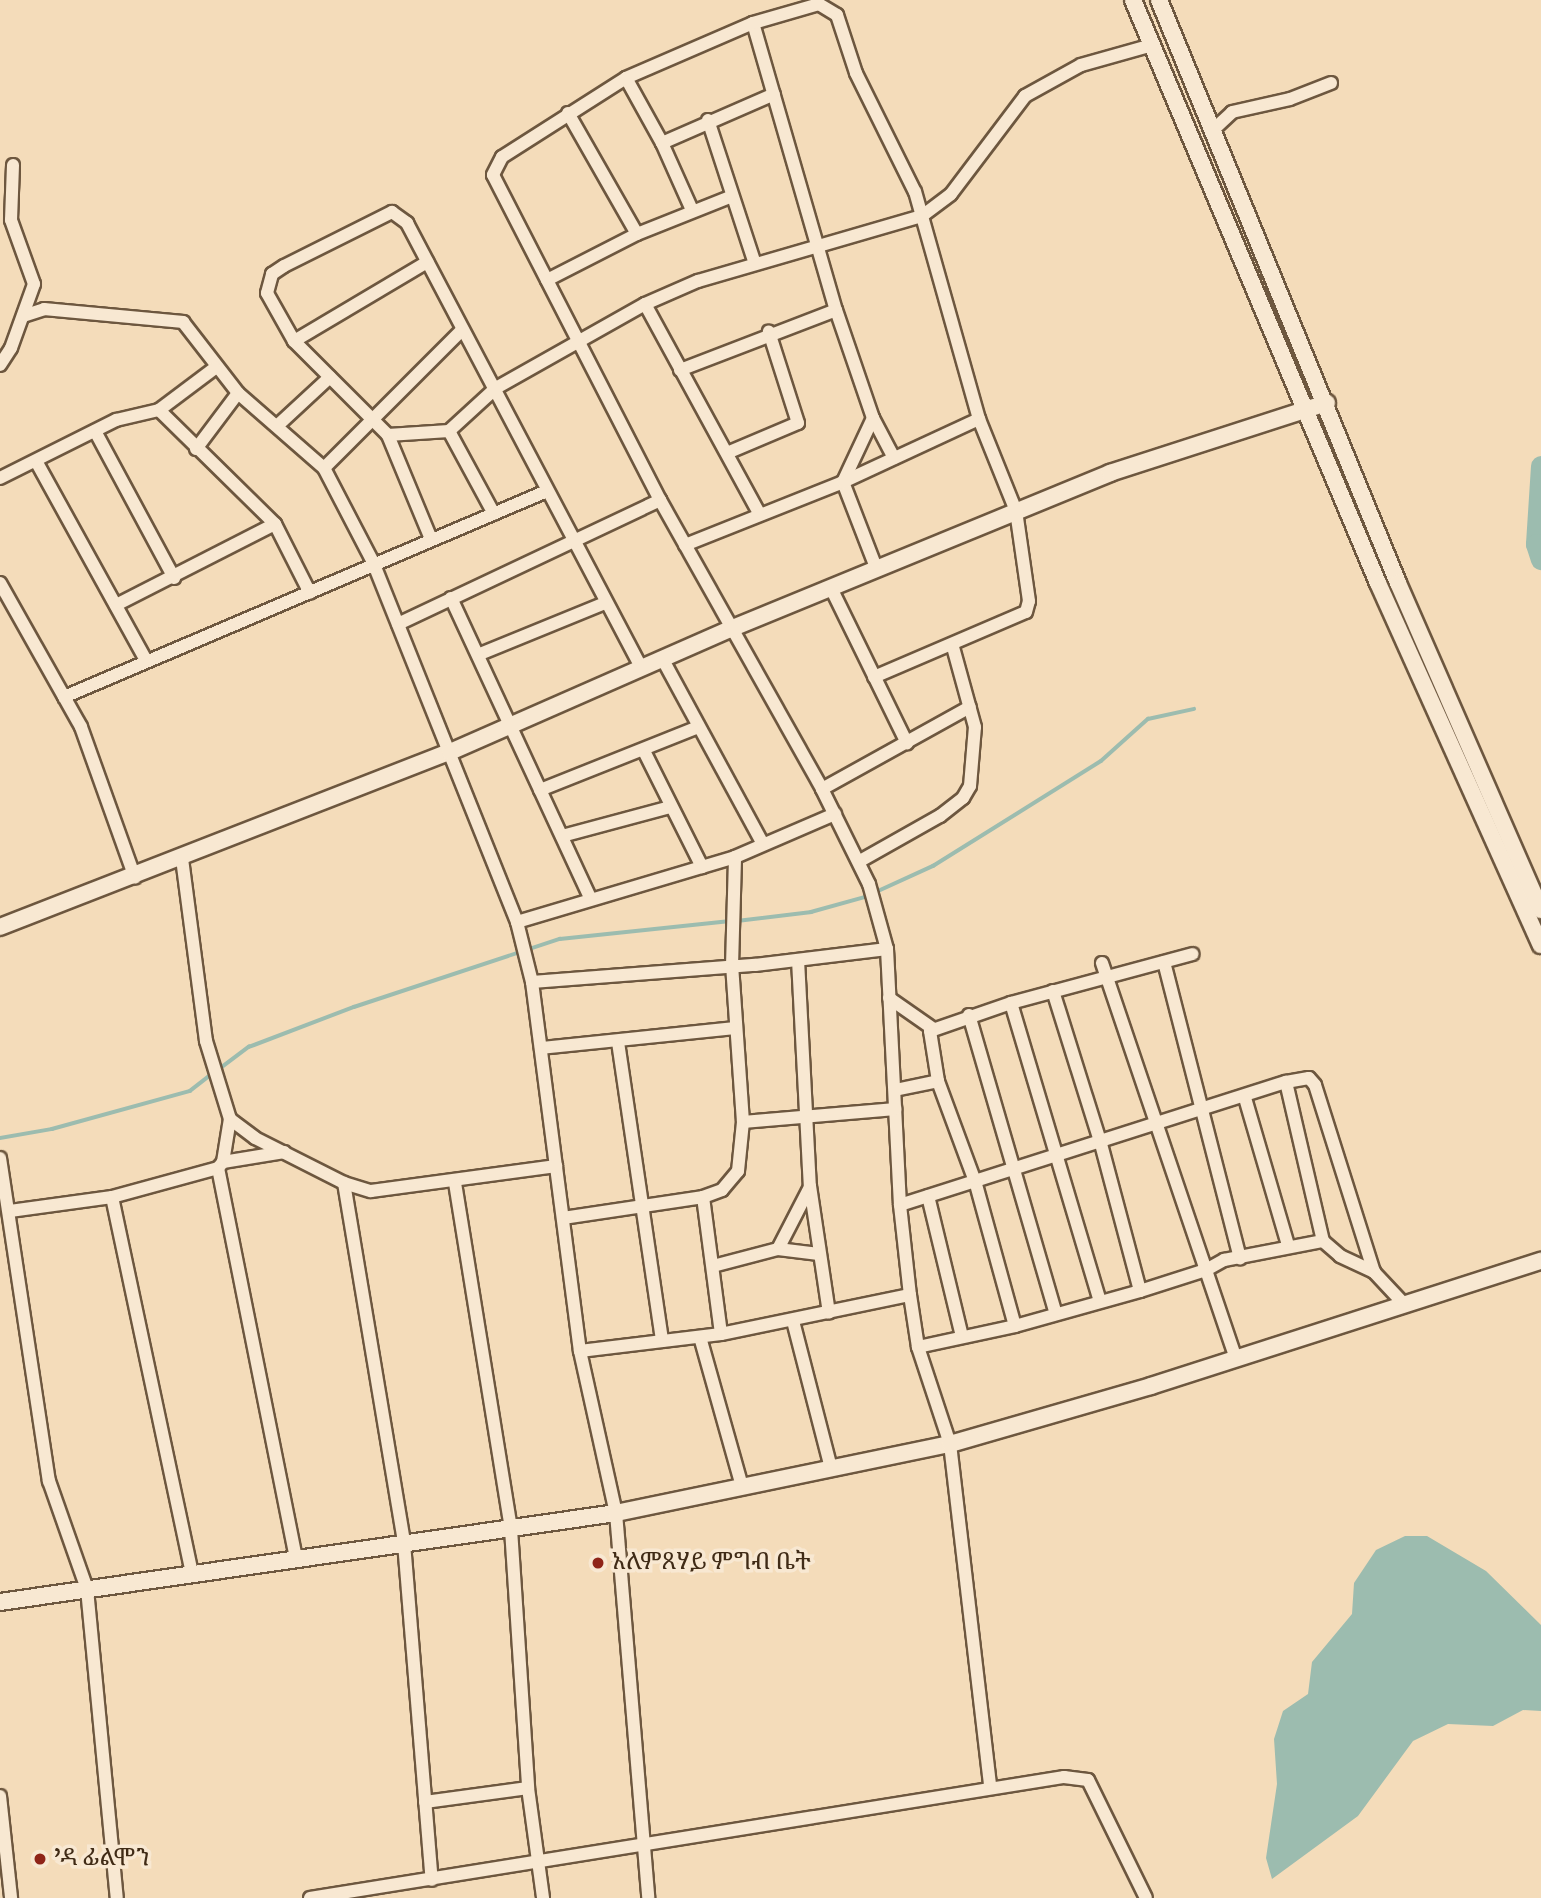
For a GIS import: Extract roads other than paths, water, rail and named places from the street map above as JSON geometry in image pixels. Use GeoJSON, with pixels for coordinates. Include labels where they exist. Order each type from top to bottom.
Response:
{"type":"FeatureCollection","features":[{"type":"Feature","properties":{"kind":"street"},"geometry":{"type":"LineString","coordinates":[[1133,0],[1303,410],[1465,762],[1541,910]]}},
{"type":"Feature","properties":{"kind":"street"},"geometry":{"type":"LineString","coordinates":[[1159,0],[1326,403],[1465,762],[1541,945]]}},
{"type":"Feature","properties":{"kind":"street"},"geometry":{"type":"LineString","coordinates":[[874,677],[953,647],[1028,608],[1016,511],[979,419],[922,216],[897,150],[856,73],[837,15],[818,5],[753,23],[626,78],[502,157],[494,175],[660,500],[822,789],[860,861],[869,884],[887,949],[900,1205],[910,1295],[918,1347],[950,1444],[990,1787]]}},
{"type":"Feature","properties":{"kind":"street"},"geometry":{"type":"LineString","coordinates":[[753,23],[836,310],[873,418],[894,458]]}},
{"type":"Feature","properties":{"kind":"street"},"geometry":{"type":"LineString","coordinates":[[388,435],[449,431],[496,388],[645,304],[698,281],[922,216],[951,194],[1025,96],[1082,65],[1152,44]]}},
{"type":"Feature","properties":{"kind":"street"},"geometry":{"type":"LineString","coordinates":[[626,78],[662,143],[692,210]]}},
{"type":"Feature","properties":{"kind":"street"},"geometry":{"type":"LineString","coordinates":[[1213,130],[1232,112],[1290,99],[1331,83]]}},
{"type":"Feature","properties":{"kind":"street"},"geometry":{"type":"LineString","coordinates":[[662,143],[708,120],[774,94]]}},
{"type":"Feature","properties":{"kind":"street"},"geometry":{"type":"LineString","coordinates":[[568,113],[637,233]]}},
{"type":"Feature","properties":{"kind":"street"},"geometry":{"type":"LineString","coordinates":[[708,120],[730,197],[755,264]]}},
{"type":"Feature","properties":{"kind":"street"},"geometry":{"type":"LineString","coordinates":[[0,365],[23,316],[33,278],[11,220],[13,164]]}},
{"type":"Feature","properties":{"kind":"street"},"geometry":{"type":"LineString","coordinates":[[547,280],[637,233],[730,197]]}},
{"type":"Feature","properties":{"kind":"street"},"geometry":{"type":"LineString","coordinates":[[431,539],[388,435],[374,417],[294,341],[267,293],[272,274],[284,266],[392,212],[407,223],[461,331],[496,388],[574,544],[642,669]]}},
{"type":"Feature","properties":{"kind":"street"},"geometry":{"type":"LineString","coordinates":[[294,341],[427,262]]}},
{"type":"Feature","properties":{"kind":"street"},"geometry":{"type":"LineString","coordinates":[[645,304],[759,513]]}},
{"type":"Feature","properties":{"kind":"street"},"geometry":{"type":"LineString","coordinates":[[23,316],[44,309],[183,322],[215,368],[238,393],[324,468],[373,562],[450,752],[517,922],[532,982],[580,1351],[616,1513],[640,1842],[648,1898]]}},
{"type":"Feature","properties":{"kind":"street"},"geometry":{"type":"LineString","coordinates":[[680,370],[769,332],[836,310]]}},
{"type":"Feature","properties":{"kind":"street"},"geometry":{"type":"LineString","coordinates":[[324,468],[461,331]]}},
{"type":"Feature","properties":{"kind":"street"},"geometry":{"type":"LineString","coordinates":[[727,453],[798,423],[769,332]]}},
{"type":"Feature","properties":{"kind":"street"},"geometry":{"type":"LineString","coordinates":[[0,478],[116,420],[159,410],[215,368]]}},
{"type":"Feature","properties":{"kind":"street"},"geometry":{"type":"LineString","coordinates":[[277,426],[330,377]]}},
{"type":"Feature","properties":{"kind":"street"},"geometry":{"type":"LineString","coordinates":[[196,449],[238,393]]}},
{"type":"Feature","properties":{"kind":"street"},"geometry":{"type":"LineString","coordinates":[[0,928],[135,878],[450,752],[730,629],[1111,473],[1326,403]]}},
{"type":"Feature","properties":{"kind":"street"},"geometry":{"type":"LineString","coordinates":[[159,410],[275,524],[310,593]]}},
{"type":"Feature","properties":{"kind":"street"},"geometry":{"type":"LineString","coordinates":[[873,418],[843,482],[877,570]]}},
{"type":"Feature","properties":{"kind":"street"},"geometry":{"type":"LineString","coordinates":[[685,545],[759,513],[843,482],[979,419]]}},
{"type":"Feature","properties":{"kind":"street"},"geometry":{"type":"LineString","coordinates":[[94,431],[174,578]]}},
{"type":"Feature","properties":{"kind":"street"},"geometry":{"type":"LineString","coordinates":[[449,431],[495,514]]}},
{"type":"Feature","properties":{"kind":"street"},"geometry":{"type":"LineString","coordinates":[[36,461],[146,660]]}},
{"type":"Feature","properties":{"kind":"street"},"geometry":{"type":"LineString","coordinates":[[64,697],[146,660],[310,593],[373,562],[547,491]]}},
{"type":"Feature","properties":{"kind":"street"},"geometry":{"type":"LineString","coordinates":[[398,624],[574,544],[660,500]]}},
{"type":"Feature","properties":{"kind":"street"},"geometry":{"type":"LineString","coordinates":[[116,605],[174,578],[275,524]]}},
{"type":"Feature","properties":{"kind":"street"},"geometry":{"type":"LineString","coordinates":[[0,583],[81,727],[135,878]]}},
{"type":"Feature","properties":{"kind":"street"},"geometry":{"type":"LineString","coordinates":[[831,588],[907,743]]}},
{"type":"Feature","properties":{"kind":"street"},"geometry":{"type":"LineString","coordinates":[[451,598],[480,654],[590,898]]}},
{"type":"Feature","properties":{"kind":"street"},"geometry":{"type":"LineString","coordinates":[[480,654],[605,603]]}},
{"type":"Feature","properties":{"kind":"street"},"geometry":{"type":"LineString","coordinates":[[860,861],[940,816],[963,798],[973,773],[976,741],[971,707],[953,647]]}},
{"type":"Feature","properties":{"kind":"street"},"geometry":{"type":"LineString","coordinates":[[663,660],[762,842]]}},
{"type":"Feature","properties":{"kind":"street"},"geometry":{"type":"LineString","coordinates":[[822,789],[971,707]]}},
{"type":"Feature","properties":{"kind":"street"},"geometry":{"type":"LineString","coordinates":[[540,790],[644,751],[698,727]]}},
{"type":"Feature","properties":{"kind":"street"},"geometry":{"type":"LineString","coordinates":[[644,751],[702,867]]}},
{"type":"Feature","properties":{"kind":"street"},"geometry":{"type":"LineString","coordinates":[[562,836],[670,807]]}},
{"type":"Feature","properties":{"kind":"street"},"geometry":{"type":"LineString","coordinates":[[517,922],[590,898],[735,857],[762,842],[835,814]]}},
{"type":"Feature","properties":{"kind":"street"},"geometry":{"type":"LineString","coordinates":[[563,1218],[704,1197],[722,1190],[738,1171],[743,1122],[734,1028],[732,966],[735,857]]}},
{"type":"Feature","properties":{"kind":"street"},"geometry":{"type":"LineString","coordinates":[[182,859],[206,1041],[230,1119],[220,1165],[296,1558]]}},
{"type":"Feature","properties":{"kind":"street"},"geometry":{"type":"LineString","coordinates":[[532,982],[798,960],[887,949]]}},
{"type":"Feature","properties":{"kind":"street"},"geometry":{"type":"LineString","coordinates":[[1015,1326],[976,1184],[938,1080],[929,1033],[932,1028],[969,1015],[1193,954]]}},
{"type":"Feature","properties":{"kind":"street"},"geometry":{"type":"LineString","coordinates":[[798,960],[810,1186],[817,1254],[829,1313]]}},
{"type":"Feature","properties":{"kind":"street"},"geometry":{"type":"LineString","coordinates":[[1164,962],[1240,1258]]}},
{"type":"Feature","properties":{"kind":"street"},"geometry":{"type":"LineString","coordinates":[[1102,963],[1236,1359]]}},
{"type":"Feature","properties":{"kind":"street"},"geometry":{"type":"LineString","coordinates":[[1053,991],[1101,1144],[1140,1291]]}},
{"type":"Feature","properties":{"kind":"street"},"geometry":{"type":"LineString","coordinates":[[889,998],[932,1028]]}},
{"type":"Feature","properties":{"kind":"street"},"geometry":{"type":"LineString","coordinates":[[1011,1003],[1100,1301]]}},
{"type":"Feature","properties":{"kind":"street"},"geometry":{"type":"LineString","coordinates":[[969,1015],[1017,1171],[1056,1314]]}},
{"type":"Feature","properties":{"kind":"street"},"geometry":{"type":"LineString","coordinates":[[541,1048],[734,1028]]}},
{"type":"Feature","properties":{"kind":"street"},"geometry":{"type":"LineString","coordinates":[[618,1042],[662,1341]]}},
{"type":"Feature","properties":{"kind":"street"},"geometry":{"type":"LineString","coordinates":[[900,1205],[976,1184],[1286,1083],[1309,1079],[1315,1085],[1374,1272]]}},
{"type":"Feature","properties":{"kind":"street"},"geometry":{"type":"LineString","coordinates":[[895,1090],[938,1080]]}},
{"type":"Feature","properties":{"kind":"street"},"geometry":{"type":"LineString","coordinates":[[1286,1083],[1323,1241],[1340,1256],[1374,1272],[1403,1303]]}},
{"type":"Feature","properties":{"kind":"street"},"geometry":{"type":"LineString","coordinates":[[1245,1098],[1289,1245]]}},
{"type":"Feature","properties":{"kind":"street"},"geometry":{"type":"LineString","coordinates":[[743,1122],[807,1119],[895,1109]]}},
{"type":"Feature","properties":{"kind":"street"},"geometry":{"type":"LineString","coordinates":[[230,1119],[284,1152],[344,1183],[371,1191],[455,1182],[556,1166]]}},
{"type":"Feature","properties":{"kind":"street"},"geometry":{"type":"LineString","coordinates":[[10,1211],[112,1197],[220,1165],[284,1152]]}},
{"type":"Feature","properties":{"kind":"street"},"geometry":{"type":"LineString","coordinates":[[0,1157],[49,1481],[87,1589],[117,1898]]}},
{"type":"Feature","properties":{"kind":"street"},"geometry":{"type":"LineString","coordinates":[[455,1182],[511,1529],[528,1788],[543,1898]]}},
{"type":"Feature","properties":{"kind":"street"},"geometry":{"type":"LineString","coordinates":[[344,1183],[404,1543],[432,1880]]}},
{"type":"Feature","properties":{"kind":"street"},"geometry":{"type":"LineString","coordinates":[[778,1249],[810,1186]]}},
{"type":"Feature","properties":{"kind":"street"},"geometry":{"type":"LineString","coordinates":[[928,1196],[962,1338]]}},
{"type":"Feature","properties":{"kind":"street"},"geometry":{"type":"LineString","coordinates":[[112,1197],[192,1572]]}},
{"type":"Feature","properties":{"kind":"street"},"geometry":{"type":"LineString","coordinates":[[704,1197],[721,1334]]}},
{"type":"Feature","properties":{"kind":"street"},"geometry":{"type":"LineString","coordinates":[[918,1347],[1015,1326],[1140,1291],[1206,1270],[1215,1262],[1289,1245],[1323,1241]]}},
{"type":"Feature","properties":{"kind":"street"},"geometry":{"type":"LineString","coordinates":[[713,1266],[778,1249],[817,1254]]}},
{"type":"Feature","properties":{"kind":"street"},"geometry":{"type":"LineString","coordinates":[[0,1602],[192,1572],[616,1513],[950,1444],[1236,1359],[1403,1303],[1541,1261]]}},
{"type":"Feature","properties":{"kind":"street"},"geometry":{"type":"LineString","coordinates":[[580,1351],[721,1334],[910,1295]]}},
{"type":"Feature","properties":{"kind":"street"},"geometry":{"type":"LineString","coordinates":[[793,1321],[831,1468]]}},
{"type":"Feature","properties":{"kind":"street"},"geometry":{"type":"LineString","coordinates":[[700,1337],[742,1486]]}},
{"type":"Feature","properties":{"kind":"street"},"geometry":{"type":"LineString","coordinates":[[310,1898],[432,1880],[640,1842],[1064,1777],[1088,1780],[1146,1898]]}},
{"type":"Feature","properties":{"kind":"street"},"geometry":{"type":"LineString","coordinates":[[425,1802],[528,1788]]}},
{"type":"Feature","properties":{"kind":"street"},"geometry":{"type":"LineString","coordinates":[[0,1796],[11,1898]]}},
{"type":"Feature","properties":{"kind":"waterway"},"geometry":{"type":"LineString","coordinates":[[1541,466],[1536,544],[1541,559]]}},
{"type":"Feature","properties":{"kind":"waterway"},"geometry":{"type":"LineString","coordinates":[[737,921],[811,912],[865,897],[933,866],[1101,761],[1148,719],[1194,709]]}},
{"type":"Feature","properties":{"kind":"waterway"},"geometry":{"type":"LineString","coordinates":[[218,1070],[249,1047],[354,1007],[560,939],[730,921]]}},
{"type":"Feature","properties":{"kind":"waterway"},"geometry":{"type":"LineString","coordinates":[[0,1138],[52,1129],[190,1091],[212,1074]]}},
{"type":"Feature","properties":{"kind":"place","name":"አለምጸሃይ ምግብ ቤት"},"geometry":{"type":"Point","coordinates":[598,1563]}},
{"type":"Feature","properties":{"kind":"place","name":"'ዳ ፊልሞን"},"geometry":{"type":"Point","coordinates":[40,1859]}}]}
